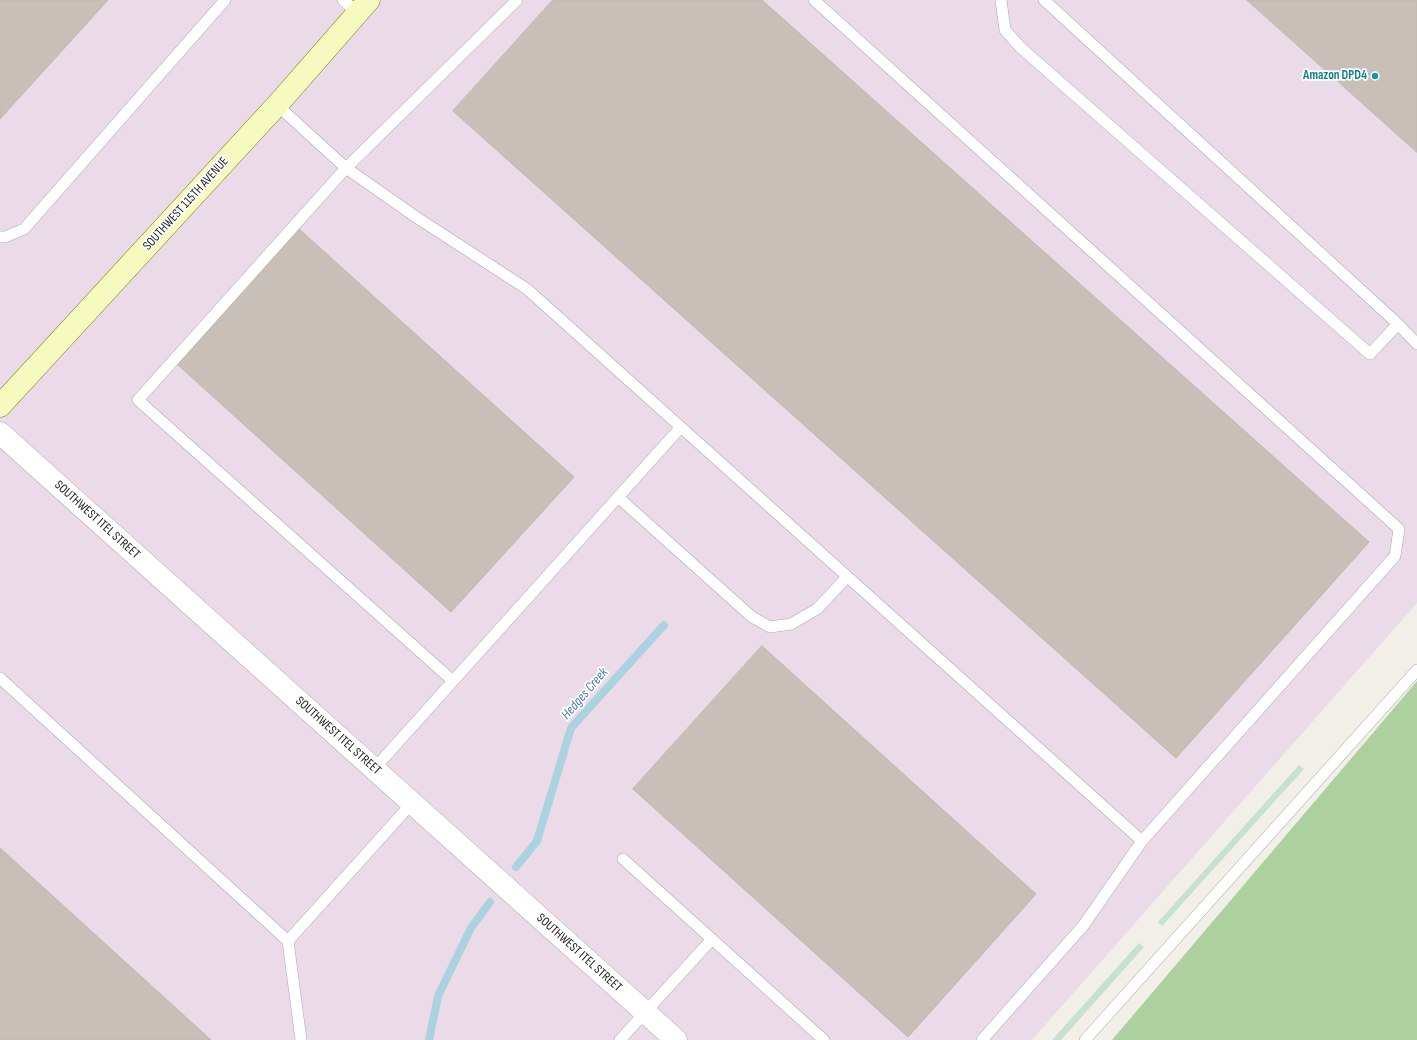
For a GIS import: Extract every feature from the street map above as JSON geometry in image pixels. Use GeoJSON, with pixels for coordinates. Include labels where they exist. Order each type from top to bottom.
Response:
{"type":"FeatureCollection","features":[{"type":"Feature","properties":{"kind":"street","name":"SOUTHWEST 115TH AVENUE"},"geometry":{"type":"LineString","coordinates":[[0,406],[277,105],[357,4]]}},
{"type":"Feature","properties":{"kind":"street","name":"SOUTHWEST ITEL STREET"},"geometry":{"type":"LineString","coordinates":[[0,433],[676,1040]]}},
{"type":"Feature","properties":{"kind":"lane"},"geometry":{"type":"LineString","coordinates":[[0,237],[5,237],[24,229],[225,0]]}},
{"type":"Feature","properties":{"kind":"lane"},"geometry":{"type":"LineString","coordinates":[[453,681],[138,400],[346,168],[517,0]]}},
{"type":"Feature","properties":{"kind":"lane"},"geometry":{"type":"LineString","coordinates":[[814,0],[1399,529],[1395,556],[1142,842],[1083,926],[982,1040]]}},
{"type":"Feature","properties":{"kind":"lane"},"geometry":{"type":"LineString","coordinates":[[1001,0],[1005,30],[1020,47],[1370,354],[1398,324]]}},
{"type":"Feature","properties":{"kind":"lane"},"geometry":{"type":"LineString","coordinates":[[1044,0],[1398,324],[1417,344]]}},
{"type":"Feature","properties":{"kind":"lane"},"geometry":{"type":"LineString","coordinates":[[277,105],[346,168],[416,217],[527,289],[1142,842]]}},
{"type":"Feature","properties":{"kind":"lane"},"geometry":{"type":"LineString","coordinates":[[374,769],[681,427]]}},
{"type":"Feature","properties":{"kind":"lane"},"geometry":{"type":"LineString","coordinates":[[618,497],[752,617],[770,627],[791,624],[816,609],[847,577]]}},
{"type":"Feature","properties":{"kind":"lane"},"geometry":{"type":"LineString","coordinates":[[1085,1040],[1417,670]]}},
{"type":"Feature","properties":{"kind":"lane"},"geometry":{"type":"LineString","coordinates":[[0,678],[288,941],[301,1040]]}},
{"type":"Feature","properties":{"kind":"lane"},"geometry":{"type":"LineString","coordinates":[[288,941],[412,803]]}},
{"type":"Feature","properties":{"kind":"lane"},"geometry":{"type":"LineString","coordinates":[[623,859],[824,1040]]}},
{"type":"Feature","properties":{"kind":"lane"},"geometry":{"type":"LineString","coordinates":[[620,1040],[712,939]]}},
{"type":"Feature","properties":{"kind":"shaded area"},"geometry":{"type":"Polygon","coordinates":[[[0,0],[1417,0],[1417,603],[1032,1040],[0,1040],[0,0]]]}},
{"type":"Feature","properties":{"kind":"green space"},"geometry":{"type":"Polygon","coordinates":[[[1417,681],[1417,1040],[1112,1040],[1417,681]]]}},
{"type":"Feature","properties":{"kind":"green space"},"geometry":{"type":"Polygon","coordinates":[[[1299,765],[1304,769],[1162,926],[1158,922],[1299,765]]]}},
{"type":"Feature","properties":{"kind":"green space"},"geometry":{"type":"Polygon","coordinates":[[[1139,943],[1144,947],[1061,1040],[1052,1040],[1139,943]]]}},
{"type":"Feature","properties":{"kind":"building"},"geometry":{"type":"Polygon","coordinates":[[[0,0],[108,0],[0,119],[0,0]]]}},
{"type":"Feature","properties":{"kind":"building"},"geometry":{"type":"Polygon","coordinates":[[[553,0],[762,0],[1369,542],[1176,758],[453,111],[553,0]]]}},
{"type":"Feature","properties":{"kind":"building","name":"Amazon DPD4"},"geometry":{"type":"Polygon","coordinates":[[[1247,0],[1417,0],[1417,152],[1247,0]]]}},
{"type":"Feature","properties":{"kind":"building"},"geometry":{"type":"Polygon","coordinates":[[[299,229],[574,477],[451,612],[177,364],[299,229]]]}},
{"type":"Feature","properties":{"kind":"building"},"geometry":{"type":"Polygon","coordinates":[[[762,646],[1036,894],[908,1037],[633,789],[762,646]]]}},
{"type":"Feature","properties":{"kind":"building"},"geometry":{"type":"Polygon","coordinates":[[[0,848],[211,1040],[0,1040],[0,848]]]}},
{"type":"Feature","properties":{"kind":"waterway","name":"Hedges Creek"},"geometry":{"type":"LineString","coordinates":[[516,867],[537,841],[571,728],[664,625]]}},
{"type":"Feature","properties":{"kind":"waterway","name":"Hedges Creek"},"geometry":{"type":"LineString","coordinates":[[429,1040],[438,996],[471,928],[490,902]]}},
{"type":"Feature","properties":{"kind":"place","name":"Amazon DPD4"},"geometry":{"type":"Point","coordinates":[1375,76]}}]}
